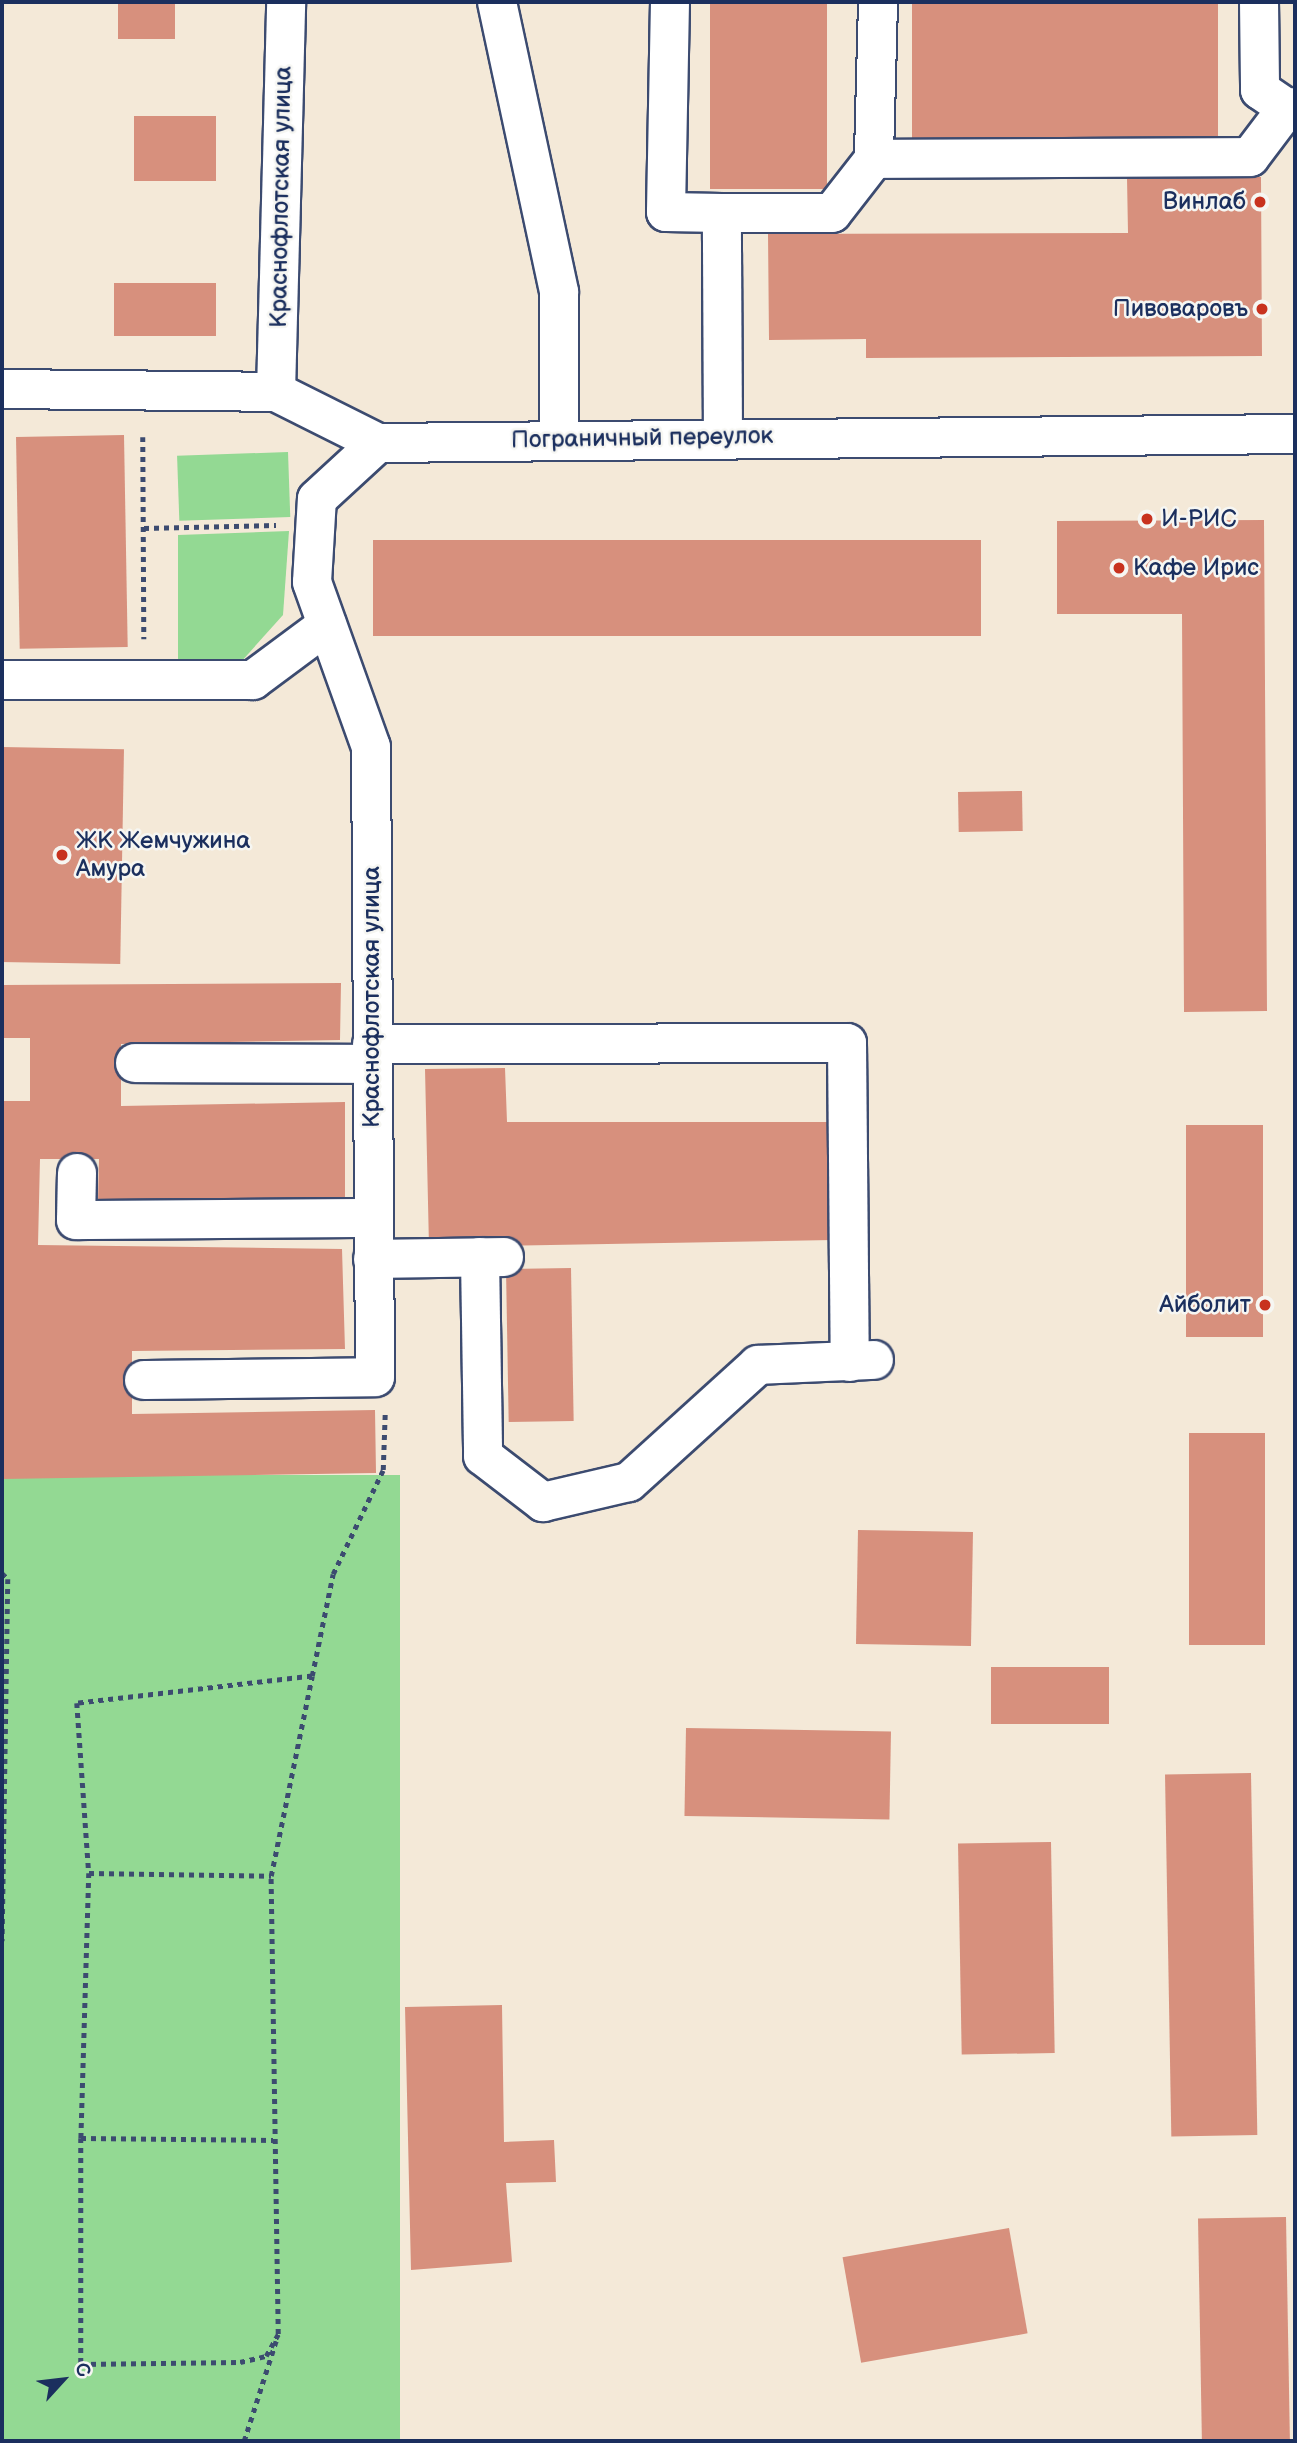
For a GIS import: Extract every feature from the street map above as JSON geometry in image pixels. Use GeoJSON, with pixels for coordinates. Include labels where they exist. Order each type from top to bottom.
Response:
{"type":"FeatureCollection","features":[{"type":"Feature","properties":{"kind":"street","name":"Краснофлотская улица"},"geometry":{"type":"LineString","coordinates":[[276,392],[286,2]]}},
{"type":"Feature","properties":{"kind":"street"},"geometry":{"type":"LineString","coordinates":[[497,2],[559,292],[559,439]]}},
{"type":"Feature","properties":{"kind":"street"},"geometry":{"type":"LineString","coordinates":[[670,2],[666,212],[722,213],[832,213],[874,159],[878,2]]}},
{"type":"Feature","properties":{"kind":"street"},"geometry":{"type":"LineString","coordinates":[[874,159],[1250,157],[1291,107],[1260,90],[1259,2]]}},
{"type":"Feature","properties":{"kind":"street"},"geometry":{"type":"LineString","coordinates":[[722,213],[723,437]]}},
{"type":"Feature","properties":{"kind":"street","name":"Пограничный переулок"},"geometry":{"type":"LineString","coordinates":[[2,389],[276,392],[378,443],[723,437],[1295,433]]}},
{"type":"Feature","properties":{"kind":"street","name":"Краснофлотская улица"},"geometry":{"type":"LineString","coordinates":[[375,1377],[371,747],[312,582],[317,499],[378,443]]}},
{"type":"Feature","properties":{"kind":"street"},"geometry":{"type":"LineString","coordinates":[[2,680],[253,680],[327,625]]}},
{"type":"Feature","properties":{"kind":"street"},"geometry":{"type":"LineString","coordinates":[[135,1063],[372,1054],[847,1043],[862,1361],[758,1365],[629,1482],[543,1502],[483,1456],[493,1257],[373,1259]]}},
{"type":"Feature","properties":{"kind":"street"},"geometry":{"type":"LineString","coordinates":[[77,1173],[76,1220],[372,1218]]}},
{"type":"Feature","properties":{"kind":"street"},"geometry":{"type":"LineString","coordinates":[[144,1380],[375,1377]]}},
{"type":"Feature","properties":{"kind":"path"},"geometry":{"type":"LineString","coordinates":[[143,438],[144,682]]}},
{"type":"Feature","properties":{"kind":"path"},"geometry":{"type":"LineString","coordinates":[[144,528],[281,525]]}},
{"type":"Feature","properties":{"kind":"path"},"geometry":{"type":"LineString","coordinates":[[244,2441],[278,2334],[271,1876],[333,1574],[383,1470],[385,1402],[375,1377]]}},
{"type":"Feature","properties":{"kind":"path"},"geometry":{"type":"LineString","coordinates":[[2,1573],[8,1579],[2,1941]]}},
{"type":"Feature","properties":{"kind":"path"},"geometry":{"type":"LineString","coordinates":[[278,2334],[266,2356],[240,2362],[81,2364],[80,2138],[89,1872],[77,1703],[312,1676]]}},
{"type":"Feature","properties":{"kind":"path"},"geometry":{"type":"LineString","coordinates":[[89,1872],[271,1876]]}},
{"type":"Feature","properties":{"kind":"path"},"geometry":{"type":"LineString","coordinates":[[80,2138],[273,2140]]}},
{"type":"Feature","properties":{"kind":"green space"},"geometry":{"type":"Polygon","coordinates":[[[288,452],[290,517],[179,521],[177,456],[288,452]]]}},
{"type":"Feature","properties":{"kind":"green space"},"geometry":{"type":"Polygon","coordinates":[[[289,531],[283,615],[240,663],[178,663],[178,535],[289,531]]]}},
{"type":"Feature","properties":{"kind":"green space"},"geometry":{"type":"Polygon","coordinates":[[[2,1475],[400,1475],[400,2441],[2,2441],[2,1475]]]}},
{"type":"Feature","properties":{"kind":"building"},"geometry":{"type":"Polygon","coordinates":[[[118,2],[175,2],[175,39],[118,39],[118,2]]]}},
{"type":"Feature","properties":{"kind":"building"},"geometry":{"type":"Polygon","coordinates":[[[710,2],[827,2],[827,189],[710,189],[710,2]]]}},
{"type":"Feature","properties":{"kind":"building"},"geometry":{"type":"Polygon","coordinates":[[[912,2],[1218,2],[1218,139],[912,139],[912,2]]]}},
{"type":"Feature","properties":{"kind":"building"},"geometry":{"type":"Polygon","coordinates":[[[134,116],[216,116],[216,181],[134,181],[134,116]]]}},
{"type":"Feature","properties":{"kind":"building"},"geometry":{"type":"Polygon","coordinates":[[[1261,177],[1262,356],[866,358],[866,339],[769,340],[768,234],[1128,233],[1127,178],[1261,177]]]}},
{"type":"Feature","properties":{"kind":"building"},"geometry":{"type":"Polygon","coordinates":[[[114,283],[216,283],[216,336],[114,336],[114,283]]]}},
{"type":"Feature","properties":{"kind":"building"},"geometry":{"type":"Polygon","coordinates":[[[124,435],[128,647],[20,649],[16,437],[124,435]]]}},
{"type":"Feature","properties":{"kind":"building"},"geometry":{"type":"Polygon","coordinates":[[[1264,520],[1267,1011],[1184,1012],[1182,614],[1057,614],[1057,521],[1264,520]]]}},
{"type":"Feature","properties":{"kind":"building"},"geometry":{"type":"Polygon","coordinates":[[[373,540],[981,540],[981,636],[373,636],[373,540]]]}},
{"type":"Feature","properties":{"kind":"building","name":"ЖК Жемчужина Амура"},"geometry":{"type":"Polygon","coordinates":[[[2,747],[124,749],[120,964],[2,962],[2,747]]]}},
{"type":"Feature","properties":{"kind":"building"},"geometry":{"type":"Polygon","coordinates":[[[1022,791],[1023,831],[959,832],[958,792],[1022,791]]]}},
{"type":"Feature","properties":{"kind":"building"},"geometry":{"type":"Polygon","coordinates":[[[341,983],[340,1040],[121,1044],[121,1106],[345,1102],[345,1203],[98,1201],[99,1159],[40,1159],[38,1245],[342,1249],[345,1349],[132,1351],[132,1414],[375,1410],[376,1473],[2,1479],[2,1101],[30,1101],[30,1038],[2,1038],[2,985],[341,983]]]}},
{"type":"Feature","properties":{"kind":"building"},"geometry":{"type":"Polygon","coordinates":[[[505,1068],[507,1122],[830,1122],[833,1240],[429,1247],[425,1069],[505,1068]]]}},
{"type":"Feature","properties":{"kind":"building"},"geometry":{"type":"Polygon","coordinates":[[[1186,1125],[1263,1125],[1263,1337],[1186,1337],[1186,1125]]]}},
{"type":"Feature","properties":{"kind":"building"},"geometry":{"type":"Polygon","coordinates":[[[571,1268],[574,1421],[509,1422],[506,1269],[571,1268]]]}},
{"type":"Feature","properties":{"kind":"building"},"geometry":{"type":"Polygon","coordinates":[[[1189,1433],[1265,1433],[1265,1645],[1189,1645],[1189,1433]]]}},
{"type":"Feature","properties":{"kind":"building"},"geometry":{"type":"Polygon","coordinates":[[[858,1530],[973,1532],[971,1646],[856,1644],[858,1530]]]}},
{"type":"Feature","properties":{"kind":"building"},"geometry":{"type":"Polygon","coordinates":[[[991,1667],[1109,1667],[1109,1724],[991,1724],[991,1667]]]}},
{"type":"Feature","properties":{"kind":"building"},"geometry":{"type":"Polygon","coordinates":[[[686,1728],[891,1732],[889,1820],[684,1816],[686,1728]]]}},
{"type":"Feature","properties":{"kind":"building"},"geometry":{"type":"Polygon","coordinates":[[[1251,1773],[1257,2135],[1171,2136],[1165,1775],[1251,1773]]]}},
{"type":"Feature","properties":{"kind":"building"},"geometry":{"type":"Polygon","coordinates":[[[1051,1842],[1055,2053],[962,2055],[958,1844],[1051,1842]]]}},
{"type":"Feature","properties":{"kind":"building"},"geometry":{"type":"Polygon","coordinates":[[[502,2005],[504,2142],[554,2140],[556,2182],[506,2183],[512,2262],[411,2270],[405,2007],[502,2005]]]}},
{"type":"Feature","properties":{"kind":"building"},"geometry":{"type":"Polygon","coordinates":[[[1286,2217],[1290,2441],[1202,2441],[1198,2219],[1286,2217]]]}},
{"type":"Feature","properties":{"kind":"building"},"geometry":{"type":"Polygon","coordinates":[[[1009,2228],[1028,2333],[861,2363],[843,2257],[1009,2228]]]}},
{"type":"Feature","properties":{"kind":"place","name":"Винлаб"},"geometry":{"type":"Point","coordinates":[1260,202]}},
{"type":"Feature","properties":{"kind":"place","name":"Пивоваровъ"},"geometry":{"type":"Point","coordinates":[1262,309]}},
{"type":"Feature","properties":{"kind":"place","name":"И-РИС"},"geometry":{"type":"Point","coordinates":[1147,519]}},
{"type":"Feature","properties":{"kind":"place","name":"Кафе Ирис"},"geometry":{"type":"Point","coordinates":[1119,568]}},
{"type":"Feature","properties":{"kind":"place","name":"ЖК Жемчужина Амура"},"geometry":{"type":"Point","coordinates":[62,855]}},
{"type":"Feature","properties":{"kind":"place","name":"Айболит"},"geometry":{"type":"Point","coordinates":[1265,1305]}}]}
